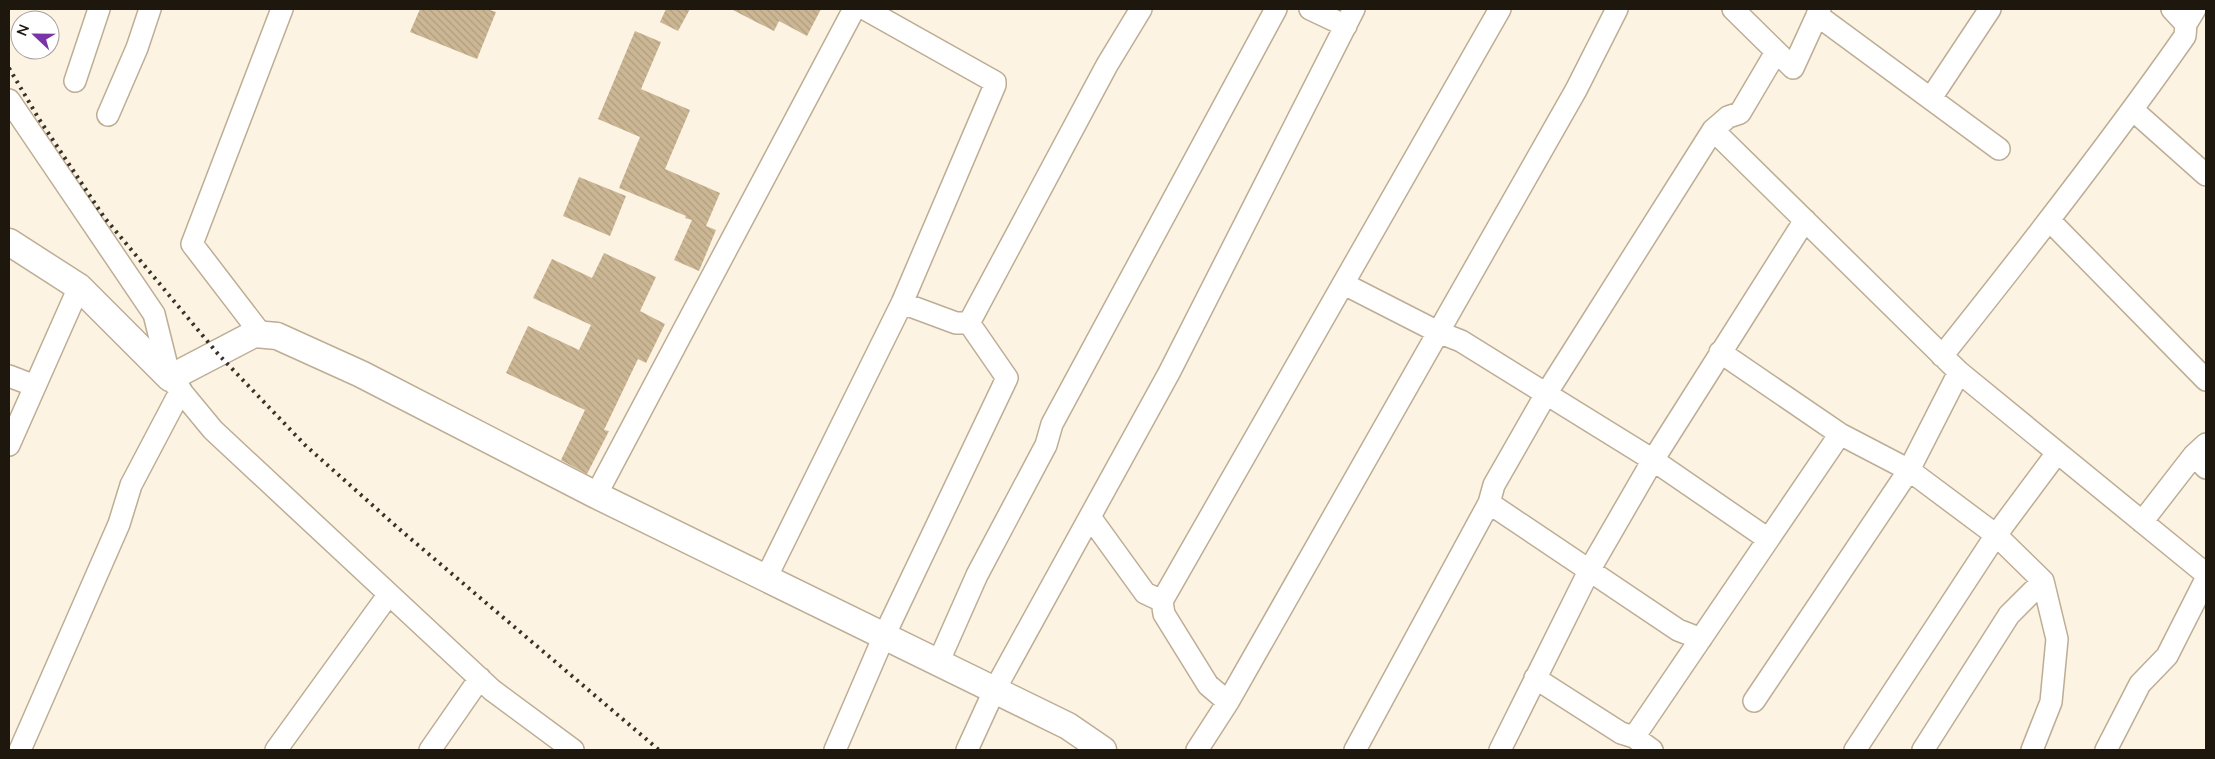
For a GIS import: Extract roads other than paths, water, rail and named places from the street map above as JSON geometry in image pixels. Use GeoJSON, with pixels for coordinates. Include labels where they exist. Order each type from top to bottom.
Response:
{"type":"FeatureCollection","features":[{"type":"Feature","properties":{"kind":"street"},"geometry":{"type":"LineString","coordinates":[[75,82],[99,9]]}},
{"type":"Feature","properties":{"kind":"street"},"geometry":{"type":"LineString","coordinates":[[108,115],[137,48],[150,9]]}},
{"type":"Feature","properties":{"kind":"street"},"geometry":{"type":"LineString","coordinates":[[261,334],[192,244],[282,9]]}},
{"type":"Feature","properties":{"kind":"street"},"geometry":{"type":"LineString","coordinates":[[596,495],[854,9]]}},
{"type":"Feature","properties":{"kind":"street"},"geometry":{"type":"LineString","coordinates":[[766,578],[902,303],[982,117],[995,82],[865,9]]}},
{"type":"Feature","properties":{"kind":"street"},"geometry":{"type":"LineString","coordinates":[[969,323],[1106,65],[1141,9]]}},
{"type":"Feature","properties":{"kind":"street"},"geometry":{"type":"LineString","coordinates":[[938,663],[977,575],[1046,445],[1052,424],[1276,9]]}},
{"type":"Feature","properties":{"kind":"street"},"geometry":{"type":"LineString","coordinates":[[967,750],[994,691],[1169,373],[1350,17],[1310,9]]}},
{"type":"Feature","properties":{"kind":"street"},"geometry":{"type":"LineString","coordinates":[[1228,702],[1208,685],[1164,614],[1162,601],[1500,9]]}},
{"type":"Feature","properties":{"kind":"street"},"geometry":{"type":"LineString","coordinates":[[1198,750],[1228,702],[1576,90],[1617,9]]}},
{"type":"Feature","properties":{"kind":"street"},"geometry":{"type":"LineString","coordinates":[[1733,9],[1792,68],[1818,12],[1999,149]]}},
{"type":"Feature","properties":{"kind":"street"},"geometry":{"type":"LineString","coordinates":[[1931,98],[1990,9]]}},
{"type":"Feature","properties":{"kind":"street"},"geometry":{"type":"LineString","coordinates":[[1942,356],[2050,221],[2133,110],[2185,36],[2184,14]]}},
{"type":"Feature","properties":{"kind":"street"},"geometry":{"type":"LineString","coordinates":[[1355,750],[1489,503],[1494,485],[1546,394],[1713,130],[1728,117],[1740,113],[1776,52]]}},
{"type":"Feature","properties":{"kind":"street"},"geometry":{"type":"LineString","coordinates":[[9,100],[154,314],[175,384]]}},
{"type":"Feature","properties":{"kind":"street"},"geometry":{"type":"LineString","coordinates":[[2133,110],[2206,175]]}},
{"type":"Feature","properties":{"kind":"street"},"geometry":{"type":"LineString","coordinates":[[1713,130],[1959,372],[2206,574]]}},
{"type":"Feature","properties":{"kind":"street"},"geometry":{"type":"LineString","coordinates":[[1500,750],[1590,570],[1653,460],[1805,220]]}},
{"type":"Feature","properties":{"kind":"street"},"geometry":{"type":"LineString","coordinates":[[2050,221],[2206,380]]}},
{"type":"Feature","properties":{"kind":"street"},"geometry":{"type":"LineString","coordinates":[[9,242],[79,288],[175,384],[213,430],[480,678],[573,750]]}},
{"type":"Feature","properties":{"kind":"street"},"geometry":{"type":"LineString","coordinates":[[1344,284],[1438,332],[1461,341],[1653,460],[1768,539]]}},
{"type":"Feature","properties":{"kind":"street"},"geometry":{"type":"LineString","coordinates":[[9,445],[79,288]]}},
{"type":"Feature","properties":{"kind":"street"},"geometry":{"type":"LineString","coordinates":[[902,303],[956,323],[969,323]]}},
{"type":"Feature","properties":{"kind":"street"},"geometry":{"type":"LineString","coordinates":[[835,750],[884,636],[1007,378],[969,323]]}},
{"type":"Feature","properties":{"kind":"street"},"geometry":{"type":"LineString","coordinates":[[20,750],[118,524],[131,485],[175,384],[254,334],[277,336],[361,374],[596,495],[1068,726],[1102,750]]}},
{"type":"Feature","properties":{"kind":"street"},"geometry":{"type":"LineString","coordinates":[[1720,352],[1840,434],[1909,470],[1996,535],[2043,581],[2057,638],[2051,702],[2032,750]]}},
{"type":"Feature","properties":{"kind":"street"},"geometry":{"type":"LineString","coordinates":[[1754,701],[1909,470],[1959,372]]}},
{"type":"Feature","properties":{"kind":"street"},"geometry":{"type":"LineString","coordinates":[[9,376],[35,386]]}},
{"type":"Feature","properties":{"kind":"street"},"geometry":{"type":"LineString","coordinates":[[1634,737],[1840,434]]}},
{"type":"Feature","properties":{"kind":"street"},"geometry":{"type":"LineString","coordinates":[[1855,750],[1996,535],[2058,453]]}},
{"type":"Feature","properties":{"kind":"street"},"geometry":{"type":"LineString","coordinates":[[2142,522],[2202,456]]}},
{"type":"Feature","properties":{"kind":"street"},"geometry":{"type":"LineString","coordinates":[[1489,503],[1678,630],[1701,639]]}},
{"type":"Feature","properties":{"kind":"street"},"geometry":{"type":"LineString","coordinates":[[1090,517],[1145,593],[1162,601]]}},
{"type":"Feature","properties":{"kind":"street"},"geometry":{"type":"LineString","coordinates":[[2106,750],[2140,684],[2167,656],[2206,578]]}},
{"type":"Feature","properties":{"kind":"street"},"geometry":{"type":"LineString","coordinates":[[1923,750],[2010,614],[2043,581]]}},
{"type":"Feature","properties":{"kind":"street"},"geometry":{"type":"LineString","coordinates":[[276,750],[389,594]]}},
{"type":"Feature","properties":{"kind":"street"},"geometry":{"type":"LineString","coordinates":[[430,750],[480,678]]}},
{"type":"Feature","properties":{"kind":"street"},"geometry":{"type":"LineString","coordinates":[[1535,678],[1621,733],[1634,737],[1652,750]]}},
{"type":"Feature","properties":{"kind":"railway"},"geometry":{"type":"LineString","coordinates":[[9,68],[39,119],[104,217],[218,354],[305,445],[398,528],[659,750]]}}]}
